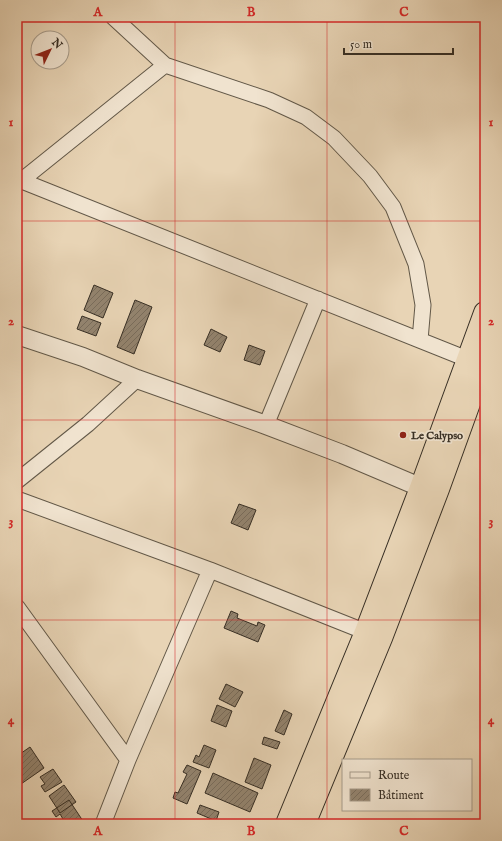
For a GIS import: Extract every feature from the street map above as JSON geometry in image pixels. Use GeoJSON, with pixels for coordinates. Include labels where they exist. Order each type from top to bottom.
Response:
{"type":"FeatureCollection","features":[{"type":"Feature","properties":{"kind":"highway"},"geometry":{"type":"LineString","coordinates":[[287,824],[366,632],[429,491],[479,369],[485,313]]}},
{"type":"Feature","properties":{"kind":"highway"},"geometry":{"type":"LineString","coordinates":[[304,824],[381,638],[429,491]]}},
{"type":"Feature","properties":{"kind":"street"},"geometry":{"type":"LineString","coordinates":[[113,17],[165,65],[269,100],[306,118],[334,138],[370,176],[392,207],[416,264],[423,305],[420,340]]}},
{"type":"Feature","properties":{"kind":"street"},"geometry":{"type":"LineString","coordinates":[[165,65],[19,183],[420,340],[479,369]]}},
{"type":"Feature","properties":{"kind":"street"},"geometry":{"type":"LineString","coordinates":[[266,424],[318,299]]}},
{"type":"Feature","properties":{"kind":"street"},"geometry":{"type":"LineString","coordinates":[[17,335],[83,357],[137,379],[266,424],[429,491]]}},
{"type":"Feature","properties":{"kind":"street"},"geometry":{"type":"LineString","coordinates":[[17,480],[88,424],[137,379]]}},
{"type":"Feature","properties":{"kind":"street"},"geometry":{"type":"LineString","coordinates":[[17,499],[210,570],[366,632]]}},
{"type":"Feature","properties":{"kind":"street"},"geometry":{"type":"LineString","coordinates":[[103,824],[128,760],[210,570]]}},
{"type":"Feature","properties":{"kind":"street"},"geometry":{"type":"LineString","coordinates":[[17,607],[128,760]]}},
{"type":"Feature","properties":{"kind":"building"},"geometry":{"type":"Polygon","coordinates":[[[94,285],[113,293],[103,318],[84,310],[94,285]]]}},
{"type":"Feature","properties":{"kind":"building"},"geometry":{"type":"Polygon","coordinates":[[[135,300],[152,307],[134,354],[117,347],[135,300]]]}},
{"type":"Feature","properties":{"kind":"building"},"geometry":{"type":"Polygon","coordinates":[[[82,316],[101,323],[96,336],[77,329],[82,316]]]}},
{"type":"Feature","properties":{"kind":"building"},"geometry":{"type":"Polygon","coordinates":[[[211,329],[227,337],[220,352],[204,345],[211,329]]]}},
{"type":"Feature","properties":{"kind":"building"},"geometry":{"type":"Polygon","coordinates":[[[249,345],[265,351],[260,365],[244,360],[249,345]]]}},
{"type":"Feature","properties":{"kind":"building"},"geometry":{"type":"Polygon","coordinates":[[[239,504],[256,510],[248,530],[231,523],[239,504]]]}},
{"type":"Feature","properties":{"kind":"building"},"geometry":{"type":"Polygon","coordinates":[[[231,611],[238,614],[237,618],[257,626],[258,622],[265,625],[258,642],[224,628],[231,611]]]}},
{"type":"Feature","properties":{"kind":"building"},"geometry":{"type":"Polygon","coordinates":[[[226,684],[243,692],[235,707],[219,699],[226,684]]]}},
{"type":"Feature","properties":{"kind":"building"},"geometry":{"type":"Polygon","coordinates":[[[217,705],[232,711],[226,727],[211,721],[217,705]]]}},
{"type":"Feature","properties":{"kind":"building"},"geometry":{"type":"Polygon","coordinates":[[[284,710],[292,714],[284,735],[275,731],[284,710]]]}},
{"type":"Feature","properties":{"kind":"building"},"geometry":{"type":"Polygon","coordinates":[[[264,737],[280,742],[277,749],[262,744],[264,737]]]}},
{"type":"Feature","properties":{"kind":"building"},"geometry":{"type":"Polygon","coordinates":[[[204,745],[216,750],[209,768],[193,762],[196,755],[199,757],[204,745]]]}},
{"type":"Feature","properties":{"kind":"building"},"geometry":{"type":"Polygon","coordinates":[[[30,747],[44,768],[21,784],[17,778],[17,756],[30,747]]]}},
{"type":"Feature","properties":{"kind":"building"},"geometry":{"type":"Polygon","coordinates":[[[254,758],[271,765],[262,789],[245,782],[254,758]]]}},
{"type":"Feature","properties":{"kind":"building"},"geometry":{"type":"Polygon","coordinates":[[[187,765],[201,771],[187,804],[173,798],[175,792],[178,793],[187,774],[183,772],[187,765]]]}},
{"type":"Feature","properties":{"kind":"building"},"geometry":{"type":"Polygon","coordinates":[[[53,769],[62,782],[45,792],[41,786],[45,784],[40,777],[53,769]]]}},
{"type":"Feature","properties":{"kind":"building"},"geometry":{"type":"Polygon","coordinates":[[[213,773],[258,793],[250,812],[205,793],[213,773]]]}},
{"type":"Feature","properties":{"kind":"building"},"geometry":{"type":"Polygon","coordinates":[[[64,785],[76,802],[60,813],[49,796],[64,785]]]}},
{"type":"Feature","properties":{"kind":"building"},"geometry":{"type":"Polygon","coordinates":[[[69,800],[85,824],[66,824],[60,814],[56,817],[52,811],[69,800]]]}},
{"type":"Feature","properties":{"kind":"building"},"geometry":{"type":"Polygon","coordinates":[[[200,805],[219,812],[216,821],[197,813],[200,805]]]}},
{"type":"Feature","properties":{"kind":"place","name":"Le Calypso"},"geometry":{"type":"Point","coordinates":[403,435]}}]}
